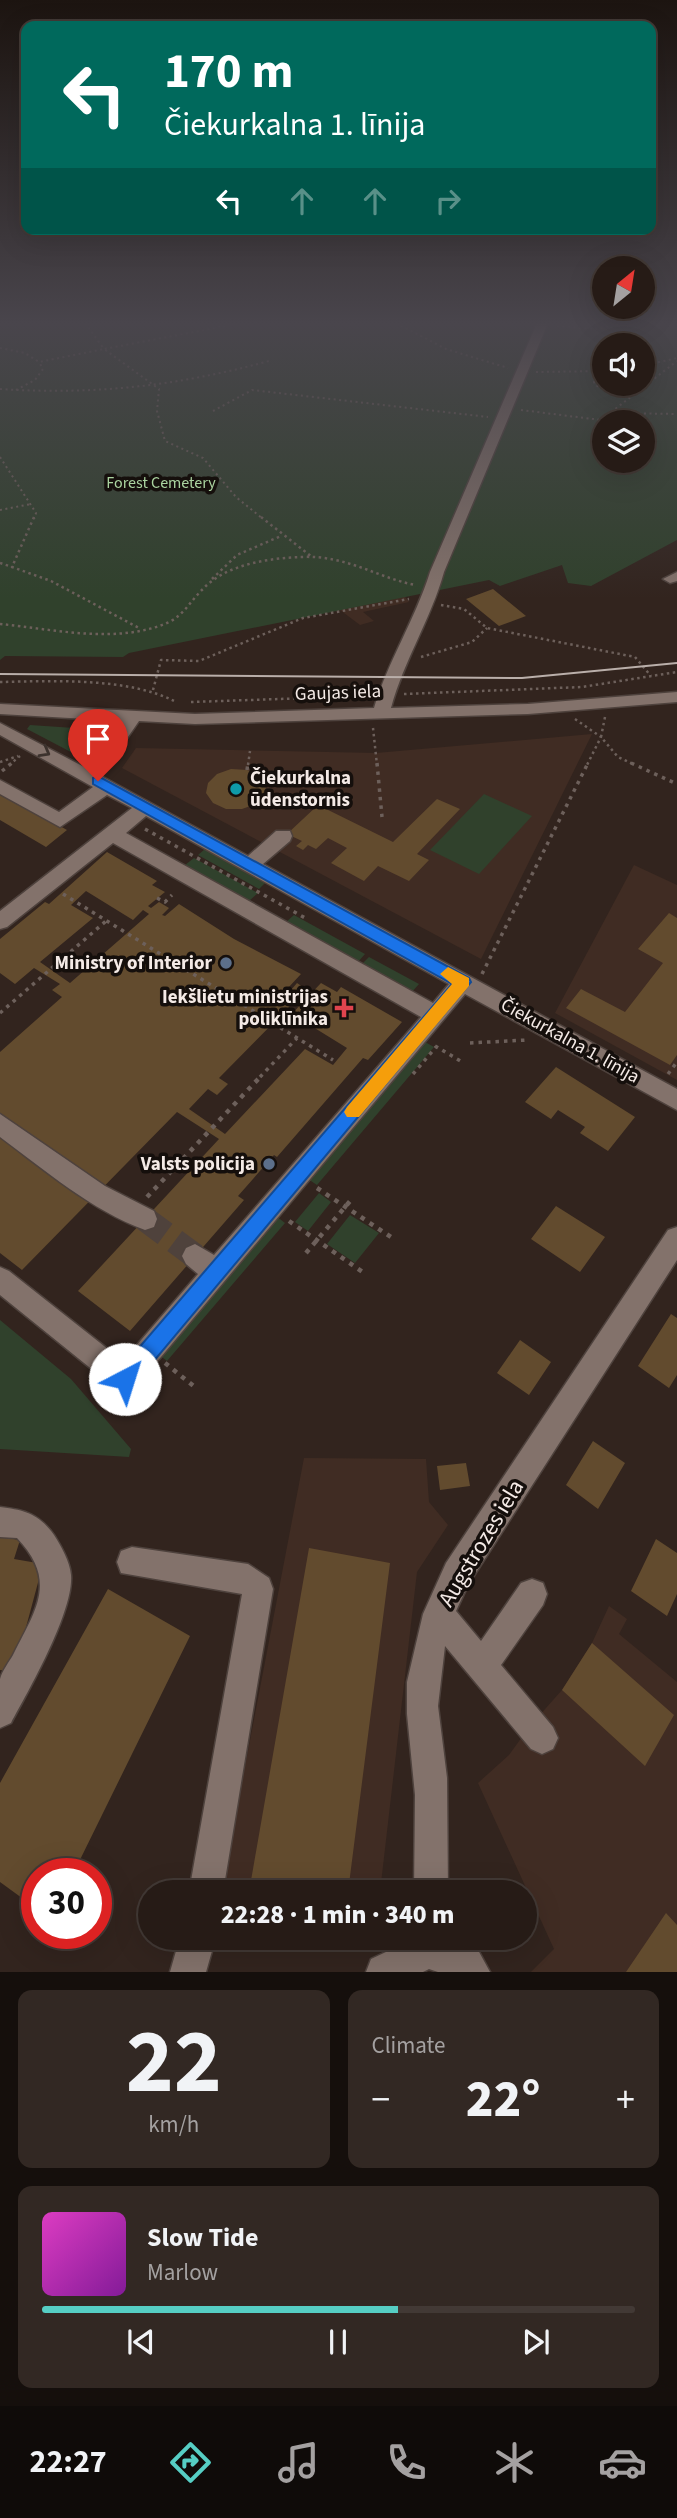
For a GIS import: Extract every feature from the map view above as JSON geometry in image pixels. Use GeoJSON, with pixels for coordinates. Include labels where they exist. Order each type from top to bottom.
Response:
{"type":"FeatureCollection","features":[{"type":"Feature","properties":{"kind":"street"},"geometry":{"type":"LineString","coordinates":[[377,719],[399,658],[429,594],[502,415]]}},
{"type":"Feature","properties":{"kind":"street","name":"Gaujas iela"},"geometry":{"type":"LineString","coordinates":[[0,709],[195,719],[377,719],[677,697]]}},
{"type":"Feature","properties":{"kind":"street"},"geometry":{"type":"LineString","coordinates":[[0,786],[61,821],[99,781],[133,717]]}},
{"type":"Feature","properties":{"kind":"street","name":"Čiekurkalna 1. līnija"},"geometry":{"type":"LineString","coordinates":[[0,728],[471,980],[551,1031],[677,1100]]}},
{"type":"Feature","properties":{"kind":"street"},"geometry":{"type":"LineString","coordinates":[[0,922],[146,807]]}},
{"type":"Feature","properties":{"kind":"street"},"geometry":{"type":"LineString","coordinates":[[113,834],[436,1015]]}},
{"type":"Feature","properties":{"kind":"street"},"geometry":{"type":"LineString","coordinates":[[250,864],[283,836]]}},
{"type":"Feature","properties":{"kind":"street"},"geometry":{"type":"LineString","coordinates":[[0,1279],[125,1379],[436,1015],[471,980]]}},
{"type":"Feature","properties":{"kind":"street"},"geometry":{"type":"LineString","coordinates":[[0,1124],[96,1194],[139,1215]]}},
{"type":"Feature","properties":{"kind":"street","name":"Augstrozes iela"},"geometry":{"type":"LineString","coordinates":[[432,1880],[434,1836],[430,1761],[422,1698],[432,1632],[438,1614],[457,1574],[677,1238]]}},
{"type":"Feature","properties":{"kind":"street"},"geometry":{"type":"LineString","coordinates":[[195,1256],[216,1272]]}},
{"type":"Feature","properties":{"kind":"street"},"geometry":{"type":"LineString","coordinates":[[0,1522],[24,1524],[47,1549],[57,1576],[31,1651],[0,1712]]}},
{"type":"Feature","properties":{"kind":"street"},"geometry":{"type":"LineString","coordinates":[[132,1562],[248,1579],[258,1589],[208,1880]]}},
{"type":"Feature","properties":{"kind":"street"},"geometry":{"type":"LineString","coordinates":[[482,1664],[532,1594]]}},
{"type":"Feature","properties":{"kind":"street"},"geometry":{"type":"LineString","coordinates":[[438,1614],[542,1738]]}},
{"type":"Feature","properties":{"kind":"street"},"geometry":{"type":"LineString","coordinates":[[188,1972],[194,1950]]}},
{"type":"Feature","properties":{"kind":"street"},"geometry":{"type":"LineString","coordinates":[[384,1972],[427,1953],[465,1963],[472,1972]]}},
{"type":"Feature","properties":{"kind":"path"},"geometry":{"type":"LineString","coordinates":[[158,415],[165,440],[203,458],[236,497],[281,536],[312,557],[429,594],[464,610],[487,628],[635,657],[651,676],[677,672]]}},
{"type":"Feature","properties":{"kind":"path"},"geometry":{"type":"LineString","coordinates":[[531,415],[592,419]]}},
{"type":"Feature","properties":{"kind":"path"},"geometry":{"type":"LineString","coordinates":[[0,457],[31,504],[36,518],[12,567]]}},
{"type":"Feature","properties":{"kind":"path"},"geometry":{"type":"LineString","coordinates":[[0,510],[31,504]]}},
{"type":"Feature","properties":{"kind":"path"},"geometry":{"type":"LineString","coordinates":[[0,624],[76,632],[140,629],[178,617],[237,555],[281,536]]}},
{"type":"Feature","properties":{"kind":"path"},"geometry":{"type":"LineString","coordinates":[[211,581],[252,565],[312,557]]}},
{"type":"Feature","properties":{"kind":"path"},"geometry":{"type":"LineString","coordinates":[[0,562],[51,580],[140,629]]}},
{"type":"Feature","properties":{"kind":"path"},"geometry":{"type":"LineString","coordinates":[[0,682],[59,681],[153,690],[161,660],[199,661],[303,618],[429,594]]}},
{"type":"Feature","properties":{"kind":"path"},"geometry":{"type":"LineString","coordinates":[[399,658],[443,652],[472,642],[487,628]]}},
{"type":"Feature","properties":{"kind":"path"},"geometry":{"type":"LineString","coordinates":[[471,980],[601,737],[605,717]]}},
{"type":"Feature","properties":{"kind":"path"},"geometry":{"type":"LineString","coordinates":[[573,718],[601,737],[618,757],[677,784]]}},
{"type":"Feature","properties":{"kind":"path"},"geometry":{"type":"LineString","coordinates":[[377,719],[382,817]]}},
{"type":"Feature","properties":{"kind":"path"},"geometry":{"type":"LineString","coordinates":[[247,770],[250,751]]}},
{"type":"Feature","properties":{"kind":"path"},"geometry":{"type":"LineString","coordinates":[[0,762],[24,754],[0,772]]}},
{"type":"Feature","properties":{"kind":"path"},"geometry":{"type":"LineString","coordinates":[[130,821],[315,924]]}},
{"type":"Feature","properties":{"kind":"path"},"geometry":{"type":"LineString","coordinates":[[55,890],[333,1060]]}},
{"type":"Feature","properties":{"kind":"path"},"geometry":{"type":"LineString","coordinates":[[157,898],[165,902],[172,895]]}},
{"type":"Feature","properties":{"kind":"path"},"geometry":{"type":"LineString","coordinates":[[0,1013],[106,921]]}},
{"type":"Feature","properties":{"kind":"path"},"geometry":{"type":"LineString","coordinates":[[470,1042],[544,1039],[551,1031]]}},
{"type":"Feature","properties":{"kind":"path"},"geometry":{"type":"LineString","coordinates":[[139,1215],[297,1038]]}},
{"type":"Feature","properties":{"kind":"path"},"geometry":{"type":"LineString","coordinates":[[664,1078],[677,1062]]}},
{"type":"Feature","properties":{"kind":"path"},"geometry":{"type":"LineString","coordinates":[[317,1188],[391,1237]]}},
{"type":"Feature","properties":{"kind":"path"},"geometry":{"type":"LineString","coordinates":[[306,1253],[351,1200]]}},
{"type":"Feature","properties":{"kind":"path"},"geometry":{"type":"LineString","coordinates":[[289,1221],[364,1273]]}},
{"type":"Feature","properties":{"kind":"shaded area"},"geometry":{"type":"Polygon","coordinates":[[[403,594],[409,602],[363,612],[374,621],[360,625],[336,607],[403,594]]]}},
{"type":"Feature","properties":{"kind":"shaded area"},"geometry":{"type":"Polygon","coordinates":[[[592,734],[481,959],[122,768],[136,748],[376,753],[592,734]]]}},
{"type":"Feature","properties":{"kind":"shaded area"},"geometry":{"type":"Polygon","coordinates":[[[634,865],[677,885],[677,1080],[555,1013],[634,865]]]}},
{"type":"Feature","properties":{"kind":"shaded area"},"geometry":{"type":"Polygon","coordinates":[[[304,1458],[426,1459],[429,1502],[448,1525],[417,1572],[381,1880],[223,1880],[304,1458]]]}},
{"type":"Feature","properties":{"kind":"shaded area"},"geometry":{"type":"Polygon","coordinates":[[[609,1606],[627,1619],[619,1634],[677,1682],[677,1972],[531,1972],[554,1949],[537,1912],[537,1880],[522,1880],[478,1783],[509,1755],[562,1690],[592,1643],[609,1606]]]}},
{"type":"Feature","properties":{"kind":"green space","name":"Forest Cemetery"},"geometry":{"type":"Polygon","coordinates":[[[0,415],[592,415],[592,473],[655,473],[655,415],[677,415],[677,540],[591,586],[568,583],[562,565],[500,586],[489,580],[129,653],[123,657],[5,656],[0,660],[0,415]]]}},
{"type":"Feature","properties":{"kind":"green space"},"geometry":{"type":"Polygon","coordinates":[[[30,725],[108,731],[86,760],[27,729],[30,725]]]}},
{"type":"Feature","properties":{"kind":"green space"},"geometry":{"type":"Polygon","coordinates":[[[484,794],[532,816],[479,874],[430,850],[484,794]]]}},
{"type":"Feature","properties":{"kind":"green space"},"geometry":{"type":"Polygon","coordinates":[[[205,849],[266,882],[259,889],[198,855],[205,849]]]}},
{"type":"Feature","properties":{"kind":"green space"},"geometry":{"type":"Polygon","coordinates":[[[194,858],[258,893],[249,901],[185,865],[194,858]]]}},
{"type":"Feature","properties":{"kind":"green space"},"geometry":{"type":"Polygon","coordinates":[[[294,915],[365,954],[357,963],[285,923],[294,915]]]}},
{"type":"Feature","properties":{"kind":"green space"},"geometry":{"type":"Polygon","coordinates":[[[369,957],[419,984],[411,993],[361,965],[369,957]]]}},
{"type":"Feature","properties":{"kind":"green space"},"geometry":{"type":"Polygon","coordinates":[[[425,1042],[434,1047],[317,1185],[308,1179],[425,1042]]]}},
{"type":"Feature","properties":{"kind":"green space"},"geometry":{"type":"Polygon","coordinates":[[[319,1193],[331,1202],[308,1231],[295,1222],[319,1193]]]}},
{"type":"Feature","properties":{"kind":"green space"},"geometry":{"type":"Polygon","coordinates":[[[350,1215],[379,1233],[355,1263],[327,1244],[350,1215]]]}},
{"type":"Feature","properties":{"kind":"green space"},"geometry":{"type":"Polygon","coordinates":[[[276,1216],[285,1223],[167,1361],[158,1354],[276,1216]]]}},
{"type":"Feature","properties":{"kind":"green space"},"geometry":{"type":"Polygon","coordinates":[[[0,1320],[71,1379],[131,1449],[129,1457],[0,1449],[0,1320]]]}},
{"type":"Feature","properties":{"kind":"building"},"geometry":{"type":"Polygon","coordinates":[[[493,589],[526,616],[499,626],[466,599],[493,589]]]}},
{"type":"Feature","properties":{"kind":"building","name":"Čiekurkalna ūdenstornis"},"geometry":{"type":"Polygon","coordinates":[[[231,769],[247,770],[260,775],[266,784],[265,795],[256,804],[242,809],[226,809],[213,803],[206,793],[208,783],[217,774],[231,769]]]}},
{"type":"Feature","properties":{"kind":"building"},"geometry":{"type":"Polygon","coordinates":[[[0,792],[67,830],[46,847],[0,820],[0,792]]]}},
{"type":"Feature","properties":{"kind":"building"},"geometry":{"type":"Polygon","coordinates":[[[437,799],[460,809],[417,854],[429,860],[409,881],[378,866],[364,881],[331,863],[347,848],[328,838],[316,849],[308,845],[303,850],[296,846],[302,841],[287,834],[318,805],[393,842],[437,799]]]}},
{"type":"Feature","properties":{"kind":"building"},"geometry":{"type":"Polygon","coordinates":[[[107,852],[157,881],[152,885],[165,892],[148,906],[151,908],[159,902],[169,908],[162,915],[165,916],[179,904],[234,939],[301,974],[288,988],[291,990],[297,983],[309,991],[303,997],[306,999],[321,983],[337,992],[341,987],[402,1022],[368,1060],[363,1058],[277,1157],[274,1155],[238,1196],[244,1200],[130,1331],[78,1291],[219,1139],[177,1112],[22,1270],[0,1253],[0,1052],[62,997],[52,990],[60,984],[34,968],[15,984],[0,973],[0,939],[45,902],[49,904],[107,852]],[[86,891],[71,905],[93,918],[40,962],[70,983],[149,914],[143,910],[133,920],[86,891]],[[295,1001],[219,1078],[228,1084],[217,1095],[208,1089],[189,1109],[225,1134],[305,1049],[333,1065],[347,1048],[292,1014],[301,1004],[295,1001]]]}},
{"type":"Feature","properties":{"kind":"building"},"geometry":{"type":"Polygon","coordinates":[[[669,913],[677,918],[677,1055],[670,1065],[566,1008],[581,989],[625,1012],[663,963],[638,949],[669,913]]]}},
{"type":"Feature","properties":{"kind":"building"},"geometry":{"type":"Polygon","coordinates":[[[556,1067],[635,1117],[608,1151],[580,1133],[585,1127],[558,1110],[551,1119],[525,1102],[556,1067]]]}},
{"type":"Feature","properties":{"kind":"building"},"geometry":{"type":"Polygon","coordinates":[[[556,1206],[605,1237],[580,1272],[531,1239],[556,1206]]]}},
{"type":"Feature","properties":{"kind":"building"},"geometry":{"type":"Polygon","coordinates":[[[671,1314],[677,1318],[677,1375],[669,1388],[638,1366],[671,1314]]]}},
{"type":"Feature","properties":{"kind":"building"},"geometry":{"type":"Polygon","coordinates":[[[520,1340],[551,1362],[529,1395],[497,1373],[520,1340]]]}},
{"type":"Feature","properties":{"kind":"building"},"geometry":{"type":"Polygon","coordinates":[[[593,1441],[625,1463],[598,1509],[566,1485],[593,1441]]]}},
{"type":"Feature","properties":{"kind":"building"},"geometry":{"type":"Polygon","coordinates":[[[466,1463],[470,1486],[440,1490],[437,1466],[466,1463]]]}},
{"type":"Feature","properties":{"kind":"building"},"geometry":{"type":"Polygon","coordinates":[[[0,1537],[20,1540],[14,1559],[43,1564],[14,1672],[0,1670],[0,1537]]]}},
{"type":"Feature","properties":{"kind":"building"},"geometry":{"type":"Polygon","coordinates":[[[656,1539],[677,1553],[677,1594],[667,1616],[631,1591],[656,1539]]]}},
{"type":"Feature","properties":{"kind":"building"},"geometry":{"type":"Polygon","coordinates":[[[309,1548],[390,1563],[350,1880],[251,1880],[309,1548]]]}},
{"type":"Feature","properties":{"kind":"building"},"geometry":{"type":"Polygon","coordinates":[[[108,1589],[190,1636],[81,1858],[21,1858],[21,1897],[0,1882],[0,1783],[108,1589]]]}},
{"type":"Feature","properties":{"kind":"building"},"geometry":{"type":"Polygon","coordinates":[[[592,1643],[674,1715],[645,1766],[562,1690],[592,1643]]]}},
{"type":"Feature","properties":{"kind":"building"},"geometry":{"type":"Polygon","coordinates":[[[666,1913],[677,1925],[677,1972],[626,1972],[666,1913]]]}},
{"type":"Feature","properties":{"kind":"tunnel"},"geometry":{"type":"LineString","coordinates":[[145,1219],[195,1256]]}},
{"type":"Feature","properties":{"kind":"tram line"},"geometry":{"type":"LineString","coordinates":[[0,674],[522,678],[677,663]]}},
{"type":"Feature","properties":{"kind":"slow traffic"},"geometry":{"type":"LineString","coordinates":[[353,1112],[463,982],[448,974]]}},
{"type":"Feature","properties":{"kind":"place","name":"Čiekurkalna ūdenstornis"},"geometry":{"type":"Point","coordinates":[236,789]}},
{"type":"Feature","properties":{"kind":"place","name":"Ministry of Interior"},"geometry":{"type":"Point","coordinates":[226,963]}},
{"type":"Feature","properties":{"kind":"place","name":"Iekšlietu ministrijas poliklīnika"},"geometry":{"type":"Point","coordinates":[344,1008]}},
{"type":"Feature","properties":{"kind":"place","name":"Valsts policija"},"geometry":{"type":"Point","coordinates":[269,1164]}},
{"type":"Feature","properties":{"kind":"route"},"geometry":{"type":"LineString","coordinates":[[98,781],[463,982],[125,1379]]}}]}
